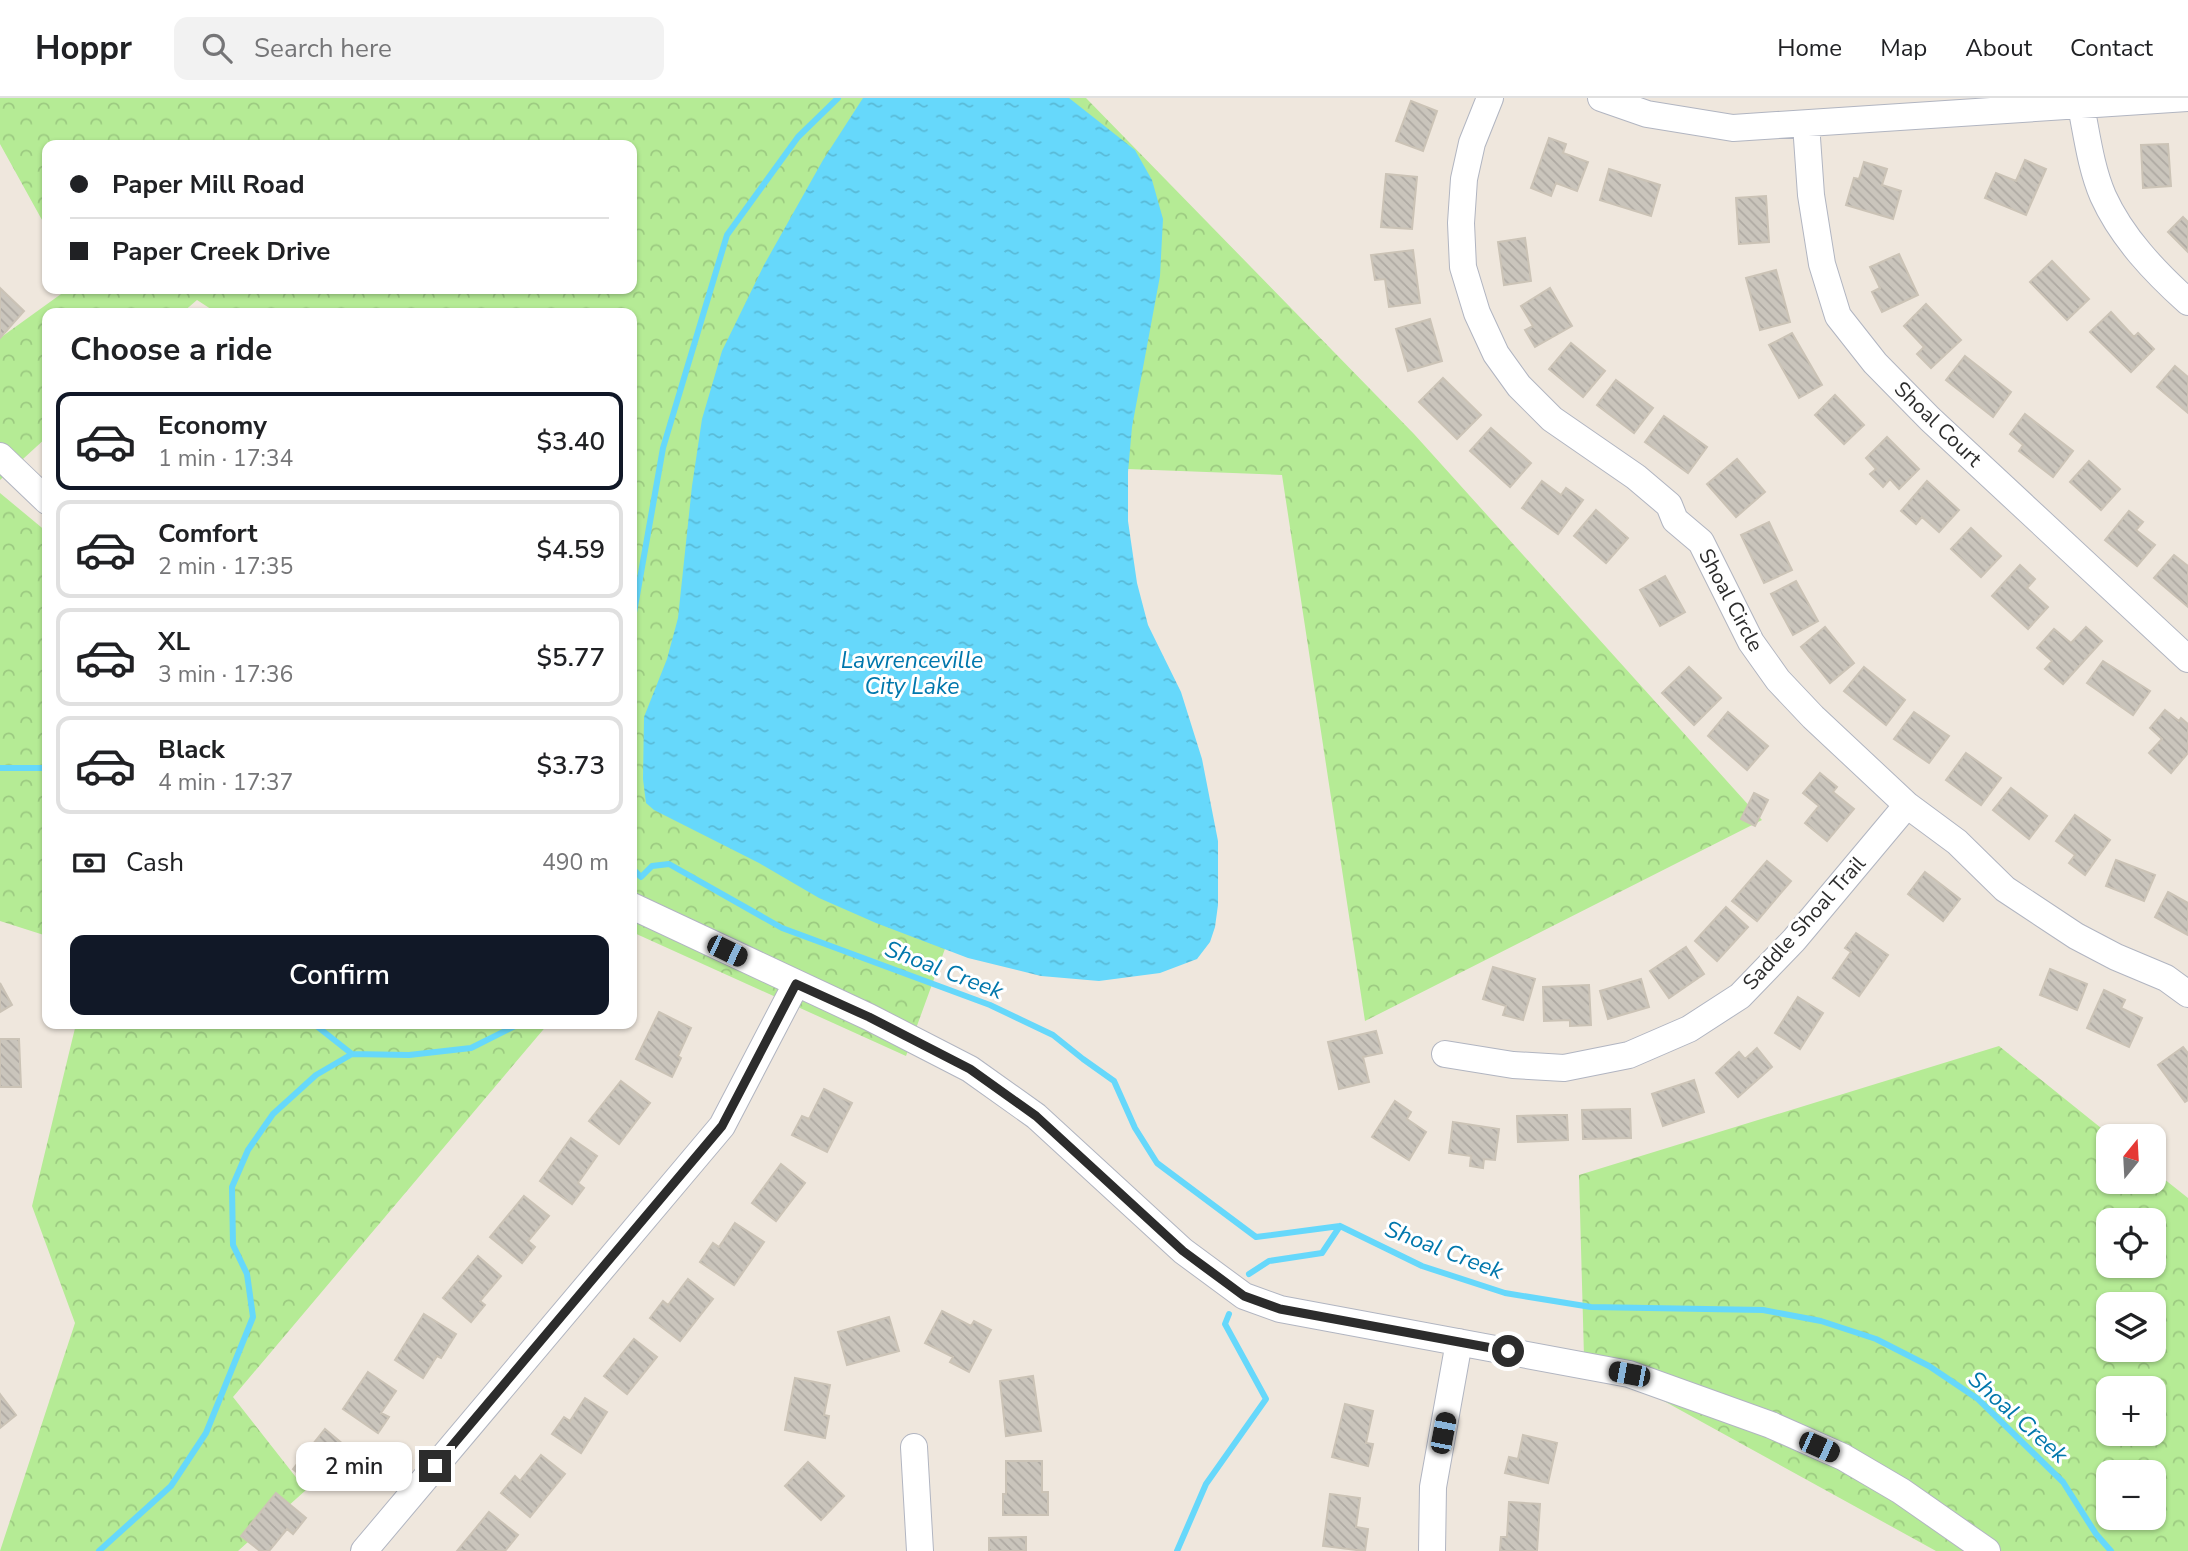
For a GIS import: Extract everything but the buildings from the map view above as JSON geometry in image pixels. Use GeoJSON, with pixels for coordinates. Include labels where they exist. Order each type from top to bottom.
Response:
{"type":"FeatureCollection","features":[{"type":"Feature","properties":{"kind":"street","name":"Shoal Circle"},"geometry":{"type":"LineString","coordinates":[[1490,98],[1469,155],[1464,178],[1461,223],[1463,267],[1476,313],[1496,354],[1519,386],[1552,419],[1636,477],[1669,505],[1675,520],[1701,542],[1751,642],[1778,680],[1907,805],[1957,842],[2005,888],[2076,936],[2116,957],[2166,978],[2188,994]]}},
{"type":"Feature","properties":{"kind":"street"},"geometry":{"type":"LineString","coordinates":[[1601,98],[1647,114],[1733,128],[2188,98]]}},
{"type":"Feature","properties":{"kind":"street"},"geometry":{"type":"LineString","coordinates":[[2081,106],[2090,152],[2103,196],[2127,237],[2148,263],[2188,302]]}},
{"type":"Feature","properties":{"kind":"street","name":"Shoal Court"},"geometry":{"type":"LineString","coordinates":[[1806,124],[1811,195],[1822,264],[1838,316],[1875,363],[1930,419],[2188,659]]}},
{"type":"Feature","properties":{"kind":"street"},"geometry":{"type":"LineString","coordinates":[[0,456],[42,496]]}},
{"type":"Feature","properties":{"kind":"street","name":"Saddle Shoal Trail"},"geometry":{"type":"LineString","coordinates":[[1445,1054],[1513,1066],[1564,1068],[1629,1055],[1689,1029],[1740,996],[1778,957],[1907,805]]}},
{"type":"Feature","properties":{"kind":"street"},"geometry":{"type":"LineString","coordinates":[[637,908],[869,1017],[970,1069],[1036,1116],[1183,1251],[1244,1296],[1280,1309],[1629,1374],[1771,1425],[1843,1457],[1901,1491],[1987,1551]]}},
{"type":"Feature","properties":{"kind":"street"},"geometry":{"type":"LineString","coordinates":[[364,1551],[722,1126],[796,984]]}},
{"type":"Feature","properties":{"kind":"street"},"geometry":{"type":"LineString","coordinates":[[1432,1551],[1433,1488],[1459,1342]]}},
{"type":"Feature","properties":{"kind":"street"},"geometry":{"type":"LineString","coordinates":[[914,1447],[920,1551]]}},
{"type":"Feature","properties":{"kind":"green space"},"geometry":{"type":"Polygon","coordinates":[[[0,98],[1086,98],[1414,434],[1762,820],[1365,1021],[1282,475],[917,461],[946,946],[906,1056],[637,934],[637,308],[209,308],[197,300],[188,308],[42,308],[42,442],[0,480],[0,338],[61,294],[637,294],[637,140],[42,140],[42,220],[0,144],[0,98]]]}},
{"type":"Feature","properties":{"kind":"green space"},"geometry":{"type":"Polygon","coordinates":[[[0,493],[42,528],[42,934],[0,921],[0,493]]]}},
{"type":"Feature","properties":{"kind":"green space"},"geometry":{"type":"Polygon","coordinates":[[[75,1029],[544,1029],[233,1397],[306,1490],[238,1551],[0,1551],[75,1323],[32,1206],[75,1029]]]}},
{"type":"Feature","properties":{"kind":"green space"},"geometry":{"type":"Polygon","coordinates":[[[1999,1046],[2096,1124],[2096,1194],[2166,1194],[2166,1181],[2188,1198],[2188,1551],[1936,1551],[1584,1357],[1579,1175],[1999,1046]]]}},
{"type":"Feature","properties":{"kind":"water","name":"Lawrenceville City Lake"},"geometry":{"type":"Polygon","coordinates":[[[863,98],[1069,98],[1135,150],[1152,180],[1163,219],[1160,276],[1132,427],[1128,521],[1137,583],[1148,625],[1181,692],[1202,759],[1218,841],[1218,905],[1210,942],[1197,959],[1160,973],[1099,981],[1041,976],[968,958],[819,898],[759,863],[654,810],[646,803],[643,779],[644,717],[667,659],[678,618],[702,419],[722,351],[764,265],[823,160],[863,98]]]}},
{"type":"Feature","properties":{"kind":"waterway"},"geometry":{"type":"LineString","coordinates":[[637,596],[663,448],[727,235],[798,137],[838,98]]}},
{"type":"Feature","properties":{"kind":"waterway","name":"Shoal Creek"},"geometry":{"type":"LineString","coordinates":[[0,768],[42,768]]}},
{"type":"Feature","properties":{"kind":"waterway","name":"Shoal Creek"},"geometry":{"type":"LineString","coordinates":[[637,873],[641,877],[652,866],[669,864],[782,928],[990,1005],[1053,1035],[1114,1081],[1135,1128],[1157,1163],[1256,1237],[1340,1226],[1422,1266],[1505,1293],[1591,1307],[1763,1310],[1821,1321],[1876,1339],[1929,1366],[1978,1399],[2063,1482],[2096,1534],[2111,1551]]}},
{"type":"Feature","properties":{"kind":"waterway","name":"Shoal Creek"},"geometry":{"type":"LineString","coordinates":[[320,1029],[352,1054],[409,1055],[471,1048],[509,1029]]}},
{"type":"Feature","properties":{"kind":"waterway"},"geometry":{"type":"LineString","coordinates":[[99,1551],[171,1486],[206,1433],[253,1317],[247,1274],[233,1245],[232,1187],[248,1150],[273,1114],[316,1075],[352,1054]]}},
{"type":"Feature","properties":{"kind":"waterway"},"geometry":{"type":"LineString","coordinates":[[1249,1274],[1269,1261],[1322,1253],[1340,1226]]}},
{"type":"Feature","properties":{"kind":"waterway"},"geometry":{"type":"LineString","coordinates":[[1177,1551],[1206,1484],[1266,1399],[1225,1324],[1229,1314]]}},
{"type":"Feature","properties":{"kind":"route"},"geometry":{"type":"LineString","coordinates":[[435,1466],[722,1126],[796,984],[869,1017],[970,1069],[1036,1116],[1183,1251],[1244,1296],[1280,1309],[1508,1351]]}}]}
